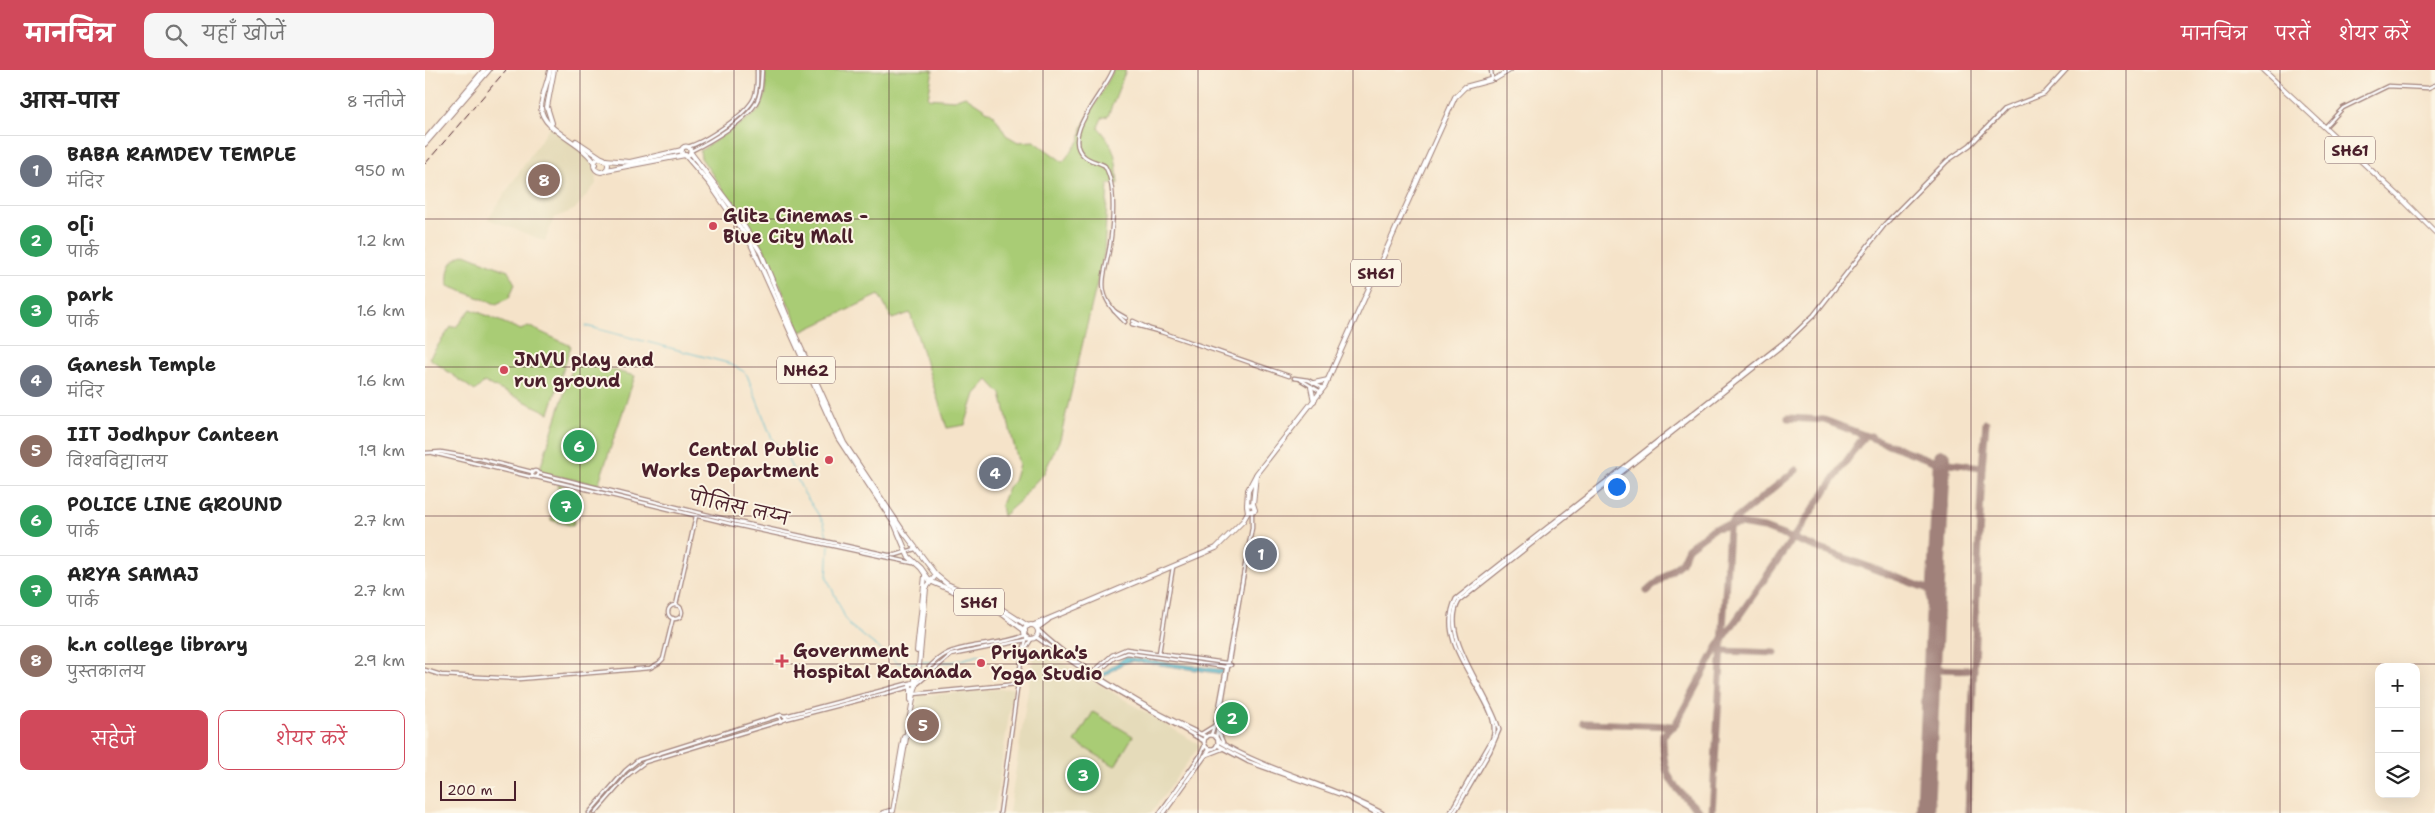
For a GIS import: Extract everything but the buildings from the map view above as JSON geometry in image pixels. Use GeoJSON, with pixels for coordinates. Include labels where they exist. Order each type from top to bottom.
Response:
{"type":"FeatureCollection","features":[{"type":"Feature","properties":{"kind":"main road"},"geometry":{"type":"LineString","coordinates":[[425,140],[484,70]]}},
{"type":"Feature","properties":{"kind":"main road"},"geometry":{"type":"LineString","coordinates":[[425,144],[489,70]]}},
{"type":"Feature","properties":{"kind":"main road"},"geometry":{"type":"LineString","coordinates":[[552,70],[547,110],[552,123],[604,159],[608,166],[606,170]]}},
{"type":"Feature","properties":{"kind":"main road"},"geometry":{"type":"LineString","coordinates":[[552,70],[541,109],[548,122],[587,152],[599,172],[685,156],[691,152]]}},
{"type":"Feature","properties":{"kind":"main road","name":"SH61"},"geometry":{"type":"LineString","coordinates":[[936,575],[947,584],[1000,608],[1028,626],[1037,628],[1049,618],[1216,548],[1250,512],[1247,505],[1248,490],[1257,473],[1314,401],[1328,380],[1450,104],[1465,87],[1493,79],[1510,70]]}},
{"type":"Feature","properties":{"kind":"main road"},"geometry":{"type":"LineString","coordinates":[[1454,813],[1490,751],[1499,730],[1492,709],[1464,656],[1455,630],[1454,613],[1459,601],[1789,339],[1813,315],[1885,224],[1947,161],[1970,145],[2005,109],[2044,94],[2066,70]]}},
{"type":"Feature","properties":{"kind":"main road","name":"SH61"},"geometry":{"type":"LineString","coordinates":[[2263,70],[2435,232]]}},
{"type":"Feature","properties":{"kind":"main road"},"geometry":{"type":"LineString","coordinates":[[595,164],[598,160],[604,159],[630,162],[682,150],[687,146]]}},
{"type":"Feature","properties":{"kind":"main road","name":"NH62"},"geometry":{"type":"LineString","coordinates":[[687,146],[710,176],[758,247],[791,326],[844,443],[915,549],[936,575]]}},
{"type":"Feature","properties":{"kind":"main road","name":"NH62"},"geometry":{"type":"LineString","coordinates":[[682,150],[719,197],[753,248],[835,432],[852,463],[895,525],[906,552],[913,563],[921,568],[930,581]]}},
{"type":"Feature","properties":{"kind":"main road"},"geometry":{"type":"LineString","coordinates":[[1450,813],[1493,740],[1496,730],[1489,709],[1458,650],[1451,628],[1452,607],[1457,599],[1789,339]]}},
{"type":"Feature","properties":{"kind":"main road"},"geometry":{"type":"LineString","coordinates":[[1315,383],[1328,380]]}},
{"type":"Feature","properties":{"kind":"main road"},"geometry":{"type":"LineString","coordinates":[[1311,387],[1314,401]]}},
{"type":"Feature","properties":{"kind":"main road"},"geometry":{"type":"LineString","coordinates":[[1250,512],[1255,508],[1253,504],[1257,473]]}},
{"type":"Feature","properties":{"kind":"main road"},"geometry":{"type":"LineString","coordinates":[[1247,505],[1253,504]]}},
{"type":"Feature","properties":{"kind":"main road"},"geometry":{"type":"LineString","coordinates":[[892,812],[914,694],[913,685],[919,666],[926,588],[936,575]]}},
{"type":"Feature","properties":{"kind":"main road"},"geometry":{"type":"LineString","coordinates":[[892,812],[913,685],[925,576]]}},
{"type":"Feature","properties":{"kind":"main road","name":"SH61"},"geometry":{"type":"LineString","coordinates":[[930,581],[997,610],[1026,636],[1034,637]]}},
{"type":"Feature","properties":{"kind":"main road","name":"SH61"},"geometry":{"type":"LineString","coordinates":[[1026,636],[1028,626]]}},
{"type":"Feature","properties":{"kind":"main road"},"geometry":{"type":"LineString","coordinates":[[1210,749],[1205,743],[1102,682],[1034,637],[1037,628],[1095,673],[1201,734],[1209,736],[1249,762],[1345,796],[1376,813]]}},
{"type":"Feature","properties":{"kind":"main road"},"geometry":{"type":"LineString","coordinates":[[1160,813],[1200,756],[1209,736]]}},
{"type":"Feature","properties":{"kind":"main road"},"geometry":{"type":"LineString","coordinates":[[1164,813],[1204,756],[1217,741]]}},
{"type":"Feature","properties":{"kind":"main road"},"geometry":{"type":"LineString","coordinates":[[1224,747],[1250,759],[1344,793],[1382,813]]}},
{"type":"Feature","properties":{"kind":"main road"},"geometry":{"type":"LineString","coordinates":[[883,813],[892,812]]}},
{"type":"Feature","properties":{"kind":"street"},"geometry":{"type":"LineString","coordinates":[[687,146],[698,142],[746,109],[755,96],[757,70]]}},
{"type":"Feature","properties":{"kind":"street"},"geometry":{"type":"LineString","coordinates":[[691,152],[730,127],[751,110],[760,95],[762,70]]}},
{"type":"Feature","properties":{"kind":"street"},"geometry":{"type":"LineString","coordinates":[[1113,70],[1078,129],[1075,140],[1077,148],[1086,158],[1105,166],[1113,183],[1110,244],[1102,279],[1106,299],[1113,310],[1125,322]]}},
{"type":"Feature","properties":{"kind":"street"},"geometry":{"type":"LineString","coordinates":[[1491,70],[1493,79]]}},
{"type":"Feature","properties":{"kind":"street"},"geometry":{"type":"LineString","coordinates":[[2325,127],[2343,108],[2388,86],[2424,88],[2435,85]]}},
{"type":"Feature","properties":{"kind":"street"},"geometry":{"type":"LineString","coordinates":[[1113,310],[1126,318]]}},
{"type":"Feature","properties":{"kind":"street"},"geometry":{"type":"LineString","coordinates":[[1133,322],[1289,376]]}},
{"type":"Feature","properties":{"kind":"street"},"geometry":{"type":"LineString","coordinates":[[1294,378],[1315,383],[1322,390]]}},
{"type":"Feature","properties":{"kind":"street"},"geometry":{"type":"LineString","coordinates":[[1300,379],[1311,387],[1322,390]]}},
{"type":"Feature","properties":{"kind":"street"},"geometry":{"type":"LineString","coordinates":[[425,453],[441,452],[481,459],[533,472],[535,476]]}},
{"type":"Feature","properties":{"kind":"street"},"geometry":{"type":"LineString","coordinates":[[433,453],[823,545],[913,563]]}},
{"type":"Feature","properties":{"kind":"street"},"geometry":{"type":"LineString","coordinates":[[1209,736],[1215,725],[1228,665],[1246,559],[1250,512]]}},
{"type":"Feature","properties":{"kind":"street"},"geometry":{"type":"LineString","coordinates":[[676,605],[697,514]]}},
{"type":"Feature","properties":{"kind":"street","name":"पोलिस लय्न"},"geometry":{"type":"LineString","coordinates":[[697,514],[893,556],[915,549]]}},
{"type":"Feature","properties":{"kind":"street"},"geometry":{"type":"LineString","coordinates":[[1159,653],[1173,567]]}},
{"type":"Feature","properties":{"kind":"street"},"geometry":{"type":"LineString","coordinates":[[425,670],[441,675],[519,680],[650,668],[663,659],[673,618],[668,610],[676,605],[681,607],[682,614],[677,618],[673,618]]}},
{"type":"Feature","properties":{"kind":"street"},"geometry":{"type":"LineString","coordinates":[[595,813],[629,774],[645,762],[781,721],[785,717],[913,685],[954,651],[1026,636],[1000,813]]}},
{"type":"Feature","properties":{"kind":"street"},"geometry":{"type":"LineString","coordinates":[[1022,654],[1034,637]]}},
{"type":"Feature","properties":{"kind":"street"},"geometry":{"type":"LineString","coordinates":[[1095,673],[1112,655],[1122,650],[1159,653],[1228,665]]}},
{"type":"Feature","properties":{"kind":"street"},"geometry":{"type":"LineString","coordinates":[[1095,673],[1114,658],[1127,653],[1228,665]]}},
{"type":"Feature","properties":{"kind":"street"},"geometry":{"type":"LineString","coordinates":[[914,694],[1018,684]]}},
{"type":"Feature","properties":{"kind":"street"},"geometry":{"type":"LineString","coordinates":[[1217,741],[1221,701]]}},
{"type":"Feature","properties":{"kind":"street"},"geometry":{"type":"LineString","coordinates":[[589,813],[625,771],[638,760],[782,714],[785,717]]}},
{"type":"Feature","properties":{"kind":"street"},"geometry":{"type":"LineString","coordinates":[[779,716],[781,721]]}},
{"type":"Feature","properties":{"kind":"street"},"geometry":{"type":"LineString","coordinates":[[1201,734],[1215,725]]}},
{"type":"Feature","properties":{"kind":"street"},"geometry":{"type":"LineString","coordinates":[[1204,756],[1224,747],[1217,730]]}},
{"type":"Feature","properties":{"kind":"shaded area"},"geometry":{"type":"Polygon","coordinates":[[[550,126],[586,153],[595,169],[596,184],[574,210],[554,218],[545,241],[488,219],[550,126]]]}},
{"type":"Feature","properties":{"kind":"shaded area"},"geometry":{"type":"Polygon","coordinates":[[[1035,646],[1200,745],[1151,813],[1009,813],[1035,646]]]}},
{"type":"Feature","properties":{"kind":"shaded area"},"geometry":{"type":"Polygon","coordinates":[[[1013,688],[994,813],[935,813],[896,807],[918,696],[1013,688]]]}},
{"type":"Feature","properties":{"kind":"green space"},"geometry":{"type":"Polygon","coordinates":[[[765,70],[933,70],[928,98],[954,100],[965,96],[994,115],[1006,135],[1018,142],[1034,141],[1063,162],[1080,140],[1082,128],[1114,70],[1126,70],[1108,116],[1102,118],[1098,127],[1112,147],[1117,167],[1118,184],[1108,184],[1104,253],[1060,439],[1044,473],[1022,499],[1003,516],[1001,505],[1008,487],[1014,481],[1019,465],[1001,394],[988,380],[975,394],[965,425],[947,428],[910,313],[892,319],[879,295],[801,332],[763,247],[701,158],[700,151],[759,111],[766,94],[765,70]]]}},
{"type":"Feature","properties":{"kind":"green space"},"geometry":{"type":"Polygon","coordinates":[[[465,254],[508,271],[515,284],[509,298],[496,304],[448,286],[450,266],[455,259],[465,254]]]}},
{"type":"Feature","properties":{"kind":"green space","name":"JNVU play and run ground"},"geometry":{"type":"Polygon","coordinates":[[[471,309],[521,330],[528,326],[571,346],[549,413],[484,382],[475,391],[429,358],[451,327],[456,327],[471,309]]]}},
{"type":"Feature","properties":{"kind":"green space"},"geometry":{"type":"Polygon","coordinates":[[[575,360],[635,376],[598,485],[539,472],[575,360]]]}},
{"type":"Feature","properties":{"kind":"green space"},"geometry":{"type":"Polygon","coordinates":[[[559,483],[564,487],[581,493],[573,526],[551,520],[559,483]]]}},
{"type":"Feature","properties":{"kind":"green space"},"geometry":{"type":"Polygon","coordinates":[[[1093,712],[1133,736],[1115,766],[1075,742],[1093,712]]]}},
{"type":"Feature","properties":{"kind":"water"},"geometry":{"type":"Polygon","coordinates":[[[1125,657],[1225,670],[1224,674],[1132,661],[1122,664],[1105,676],[1102,674],[1125,657]]]}},
{"type":"Feature","properties":{"kind":"waterway"},"geometry":{"type":"LineString","coordinates":[[586,326],[728,363],[743,371],[747,375],[772,439],[785,454],[804,493],[824,523],[828,541]]}},
{"type":"Feature","properties":{"kind":"waterway"},"geometry":{"type":"LineString","coordinates":[[829,545],[827,578],[848,624],[898,663],[917,663]]}},
{"type":"Feature","properties":{"kind":"waterway"},"geometry":{"type":"LineString","coordinates":[[936,662],[952,662],[984,654]]}},
{"type":"Feature","properties":{"kind":"waterway"},"geometry":{"type":"LineString","coordinates":[[921,662],[932,662]]}},
{"type":"Feature","properties":{"kind":"taxiway"},"geometry":{"type":"LineString","coordinates":[[1788,418],[1824,420],[1933,461],[1982,467]]}},
{"type":"Feature","properties":{"kind":"taxiway"},"geometry":{"type":"LineString","coordinates":[[1968,813],[1982,467],[1986,423]]}},
{"type":"Feature","properties":{"kind":"taxiway"},"geometry":{"type":"LineString","coordinates":[[1701,813],[1676,787],[1667,771],[1664,761],[1663,735],[1675,725],[1718,646],[1861,440],[1864,437],[1871,436]]}},
{"type":"Feature","properties":{"kind":"taxiway"},"geometry":{"type":"LineString","coordinates":[[1712,813],[1729,529],[1732,522],[1796,470]]}},
{"type":"Feature","properties":{"kind":"taxiway"},"geometry":{"type":"LineString","coordinates":[[1647,591],[1681,563],[1688,548],[1714,528],[1740,524],[1764,528],[1936,592]]}},
{"type":"Feature","properties":{"kind":"taxiway"},"geometry":{"type":"LineString","coordinates":[[1722,651],[1775,653]]}},
{"type":"Feature","properties":{"kind":"taxiway"},"geometry":{"type":"LineString","coordinates":[[1932,669],[1974,670]]}},
{"type":"Feature","properties":{"kind":"taxiway"},"geometry":{"type":"LineString","coordinates":[[1584,723],[1674,726]]}},
{"type":"Feature","properties":{"kind":"runway"},"geometry":{"type":"LineString","coordinates":[[1925,813],[1942,458]]}},
{"type":"Feature","properties":{"kind":"railway"},"geometry":{"type":"LineString","coordinates":[[425,164],[506,70]]}},
{"type":"Feature","properties":{"kind":"place","name":"k.n college library"},"geometry":{"type":"Point","coordinates":[544,180]}},
{"type":"Feature","properties":{"kind":"place","name":"Glitz Cinemas - Blue City Mall"},"geometry":{"type":"Point","coordinates":[713,226]}},
{"type":"Feature","properties":{"kind":"place","name":"JNVU play and run ground"},"geometry":{"type":"Point","coordinates":[504,370]}},
{"type":"Feature","properties":{"kind":"place","name":"POLICE LINE GROUND"},"geometry":{"type":"Point","coordinates":[579,446]}},
{"type":"Feature","properties":{"kind":"place","name":"Central Public Works Department"},"geometry":{"type":"Point","coordinates":[829,460]}},
{"type":"Feature","properties":{"kind":"place","name":"Ganesh Temple"},"geometry":{"type":"Point","coordinates":[995,473]}},
{"type":"Feature","properties":{"kind":"place","name":"ARYA SAMAJ"},"geometry":{"type":"Point","coordinates":[566,506]}},
{"type":"Feature","properties":{"kind":"place","name":"BABA RAMDEV TEMPLE"},"geometry":{"type":"Point","coordinates":[1261,554]}},
{"type":"Feature","properties":{"kind":"place","name":"Government Hospital Ratanada"},"geometry":{"type":"Point","coordinates":[782,661]}},
{"type":"Feature","properties":{"kind":"place","name":"Priyanka's Yoga Studio"},"geometry":{"type":"Point","coordinates":[981,663]}},
{"type":"Feature","properties":{"kind":"place","name":"o[i"},"geometry":{"type":"Point","coordinates":[1232,718]}},
{"type":"Feature","properties":{"kind":"place","name":"IIT Jodhpur Canteen"},"geometry":{"type":"Point","coordinates":[923,725]}},
{"type":"Feature","properties":{"kind":"place","name":"park"},"geometry":{"type":"Point","coordinates":[1083,775]}}]}
